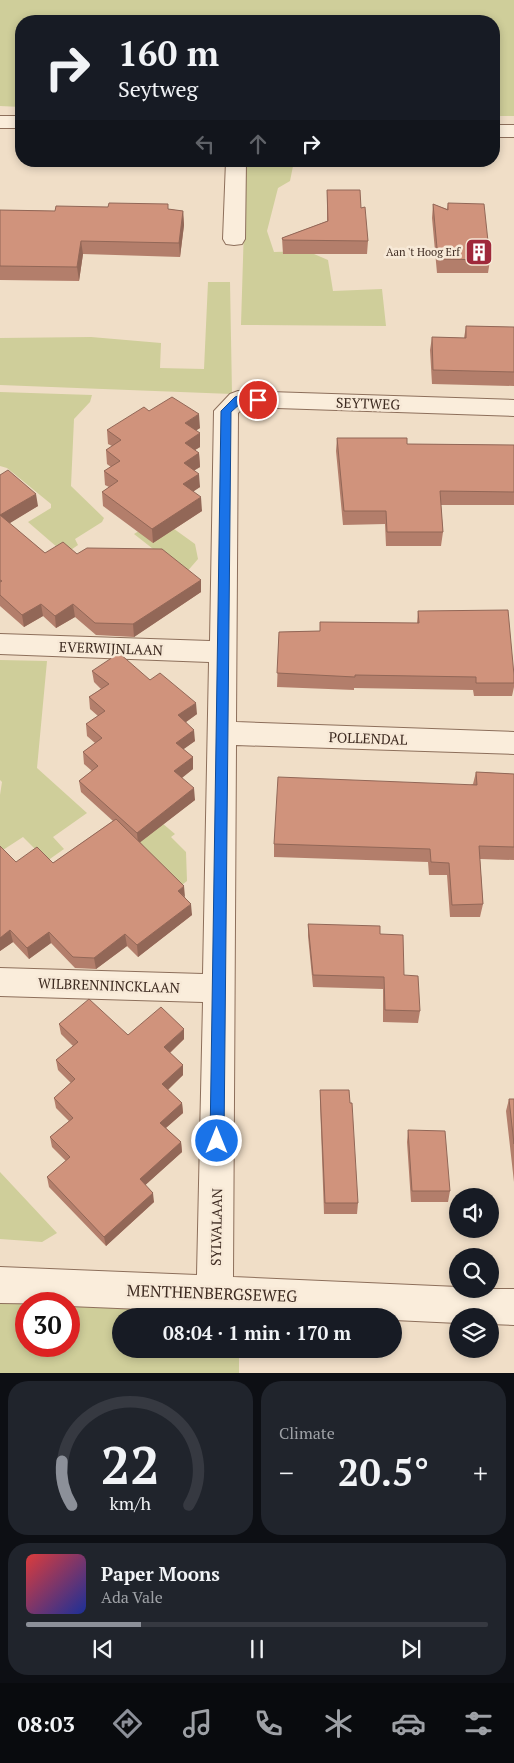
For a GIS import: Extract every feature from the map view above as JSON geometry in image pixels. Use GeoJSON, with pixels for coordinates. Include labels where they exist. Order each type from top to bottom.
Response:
{"type":"FeatureCollection","features":[{"type":"Feature","properties":{"kind":"street"},"geometry":{"type":"LineString","coordinates":[[0,122],[15,122]]}},
{"type":"Feature","properties":{"kind":"street"},"geometry":{"type":"LineString","coordinates":[[500,131],[514,131]]}},
{"type":"Feature","properties":{"kind":"street"},"geometry":{"type":"LineString","coordinates":[[234,240],[236,167]]}},
{"type":"Feature","properties":{"kind":"street","name":"SEYTWEG"},"geometry":{"type":"LineString","coordinates":[[226,411],[238,399],[514,408]]}},
{"type":"Feature","properties":{"kind":"street","name":"SYLVALAAN"},"geometry":{"type":"LineString","coordinates":[[215,1293],[226,411]]}},
{"type":"Feature","properties":{"kind":"street","name":"EVERWIJNLAAN"},"geometry":{"type":"LineString","coordinates":[[0,644],[223,652]]}},
{"type":"Feature","properties":{"kind":"street","name":"POLLENDAL"},"geometry":{"type":"LineString","coordinates":[[222,733],[514,743]]}},
{"type":"Feature","properties":{"kind":"street","name":"WILBRENNINCKLAAN"},"geometry":{"type":"LineString","coordinates":[[0,982],[218,988]]}},
{"type":"Feature","properties":{"kind":"street","name":"MENTHENBERGSEWEG"},"geometry":{"type":"LineString","coordinates":[[0,1285],[514,1307]]}},
{"type":"Feature","properties":{"kind":"shaded area"},"geometry":{"type":"Polygon","coordinates":[[[0,0],[514,0],[514,116],[500,116],[500,15],[15,15],[15,107],[0,106],[0,0]]]}},
{"type":"Feature","properties":{"kind":"shaded area"},"geometry":{"type":"Polygon","coordinates":[[[246,167],[293,167],[290,181],[278,188],[267,231],[274,252],[307,251],[328,260],[333,291],[382,289],[386,326],[241,325],[246,167]]]}},
{"type":"Feature","properties":{"kind":"shaded area"},"geometry":{"type":"Polygon","coordinates":[[[208,282],[230,282],[232,394],[0,385],[0,338],[91,337],[161,343],[160,368],[204,369],[208,282]]]}},
{"type":"Feature","properties":{"kind":"shaded area"},"geometry":{"type":"Polygon","coordinates":[[[0,392],[92,395],[90,402],[74,419],[71,486],[104,518],[102,522],[75,539],[78,545],[65,554],[28,522],[51,508],[51,504],[7,468],[0,466],[0,392]]]}},
{"type":"Feature","properties":{"kind":"shaded area"},"geometry":{"type":"Polygon","coordinates":[[[155,521],[170,526],[195,544],[198,559],[185,574],[134,534],[155,521]]]}},
{"type":"Feature","properties":{"kind":"shaded area"},"geometry":{"type":"Polygon","coordinates":[[[0,660],[47,661],[37,768],[87,813],[53,837],[64,849],[47,861],[23,837],[3,850],[0,847],[0,795],[2,782],[0,780],[0,660]]]}},
{"type":"Feature","properties":{"kind":"shaded area"},"geometry":{"type":"Polygon","coordinates":[[[149,812],[175,834],[171,837],[186,852],[187,881],[178,888],[120,833],[149,812]]]}},
{"type":"Feature","properties":{"kind":"shaded area"},"geometry":{"type":"Polygon","coordinates":[[[0,1172],[57,1233],[42,1242],[0,1239],[0,1172]]]}},
{"type":"Feature","properties":{"kind":"shaded area"},"geometry":{"type":"Polygon","coordinates":[[[0,1302],[15,1303],[15,1357],[80,1357],[80,1305],[137,1308],[112,1308],[112,1358],[239,1358],[239,1373],[0,1373],[0,1302]]]}},
{"type":"Feature","properties":{"kind":"building"},"geometry":{"type":"Polygon","coordinates":[[[327,190],[360,190],[361,208],[365,207],[368,241],[283,240],[282,238],[328,221],[327,190]]]}},
{"type":"Feature","properties":{"kind":"building"},"geometry":{"type":"Polygon","coordinates":[[[109,203],[168,204],[168,209],[183,211],[179,243],[81,241],[77,267],[0,266],[0,210],[55,211],[56,206],[108,207],[109,203]]]}},
{"type":"Feature","properties":{"kind":"building"},"geometry":{"type":"Polygon","coordinates":[[[448,203],[484,204],[490,260],[438,259],[433,204],[448,210],[448,203]]]}},
{"type":"Feature","properties":{"kind":"building"},"geometry":{"type":"Polygon","coordinates":[[[466,326],[514,327],[514,372],[433,370],[432,337],[466,338],[466,326]]]}},
{"type":"Feature","properties":{"kind":"building"},"geometry":{"type":"Polygon","coordinates":[[[172,397],[199,414],[185,423],[200,433],[185,443],[199,453],[184,463],[199,474],[183,484],[201,497],[152,529],[102,492],[118,481],[104,471],[120,461],[106,450],[121,440],[107,430],[144,407],[149,411],[172,397]]]}},
{"type":"Feature","properties":{"kind":"building"},"geometry":{"type":"Polygon","coordinates":[[[337,438],[407,438],[407,444],[514,445],[514,492],[440,491],[443,532],[387,532],[386,511],[344,511],[337,438]]]}},
{"type":"Feature","properties":{"kind":"building"},"geometry":{"type":"Polygon","coordinates":[[[8,470],[36,494],[0,515],[0,475],[8,470]]]}},
{"type":"Feature","properties":{"kind":"building"},"geometry":{"type":"Polygon","coordinates":[[[0,515],[45,553],[63,542],[77,554],[87,548],[162,549],[201,580],[133,624],[95,623],[73,604],[55,616],[41,604],[22,615],[0,595],[0,582],[2,581],[0,580],[0,515]]]}},
{"type":"Feature","properties":{"kind":"building"},"geometry":{"type":"Polygon","coordinates":[[[508,610],[514,683],[476,683],[476,677],[355,675],[355,677],[277,673],[279,632],[320,631],[320,622],[419,623],[418,611],[508,610]]]}},
{"type":"Feature","properties":{"kind":"building"},"geometry":{"type":"Polygon","coordinates":[[[119,653],[150,680],[160,673],[196,703],[178,715],[194,730],[176,743],[193,757],[174,771],[194,788],[137,833],[79,781],[98,766],[83,752],[102,738],[86,724],[105,711],[89,697],[109,684],[92,671],[119,653]]]}},
{"type":"Feature","properties":{"kind":"building"},"geometry":{"type":"Polygon","coordinates":[[[476,772],[514,774],[514,847],[479,846],[483,904],[452,905],[449,863],[431,862],[430,849],[274,844],[278,777],[477,785],[476,772]]]}},
{"type":"Feature","properties":{"kind":"building"},"geometry":{"type":"Polygon","coordinates":[[[116,819],[184,886],[178,891],[191,904],[137,945],[125,934],[94,958],[73,957],[49,932],[27,948],[10,930],[0,938],[0,846],[16,862],[37,847],[53,863],[116,819]]]}},
{"type":"Feature","properties":{"kind":"building"},"geometry":{"type":"Polygon","coordinates":[[[308,924],[380,926],[380,934],[403,935],[404,975],[418,976],[420,1011],[385,1010],[384,977],[313,975],[308,924]]]}},
{"type":"Feature","properties":{"kind":"building"},"geometry":{"type":"Polygon","coordinates":[[[89,999],[128,1035],[161,1007],[184,1029],[164,1047],[183,1065],[162,1084],[182,1103],[160,1123],[181,1142],[140,1179],[153,1193],[104,1237],[47,1177],[70,1157],[50,1137],[73,1118],[54,1098],[75,1079],[56,1060],[78,1042],[59,1024],[89,999]]]}},
{"type":"Feature","properties":{"kind":"building"},"geometry":{"type":"Polygon","coordinates":[[[320,1090],[349,1090],[350,1103],[352,1103],[358,1203],[325,1203],[320,1090]]]}},
{"type":"Feature","properties":{"kind":"building"},"geometry":{"type":"Polygon","coordinates":[[[509,1099],[514,1099],[514,1144],[509,1099]]]}},
{"type":"Feature","properties":{"kind":"building"},"geometry":{"type":"Polygon","coordinates":[[[408,1130],[445,1131],[449,1191],[412,1191],[408,1130]]]}},
{"type":"Feature","properties":{"kind":"place","name":"Aan 't Hoog Erf"},"geometry":{"type":"Point","coordinates":[479,252]}},
{"type":"Feature","properties":{"kind":"route"},"geometry":{"type":"LineString","coordinates":[[217,1141],[226,411],[238,399],[258,400]]}}]}
